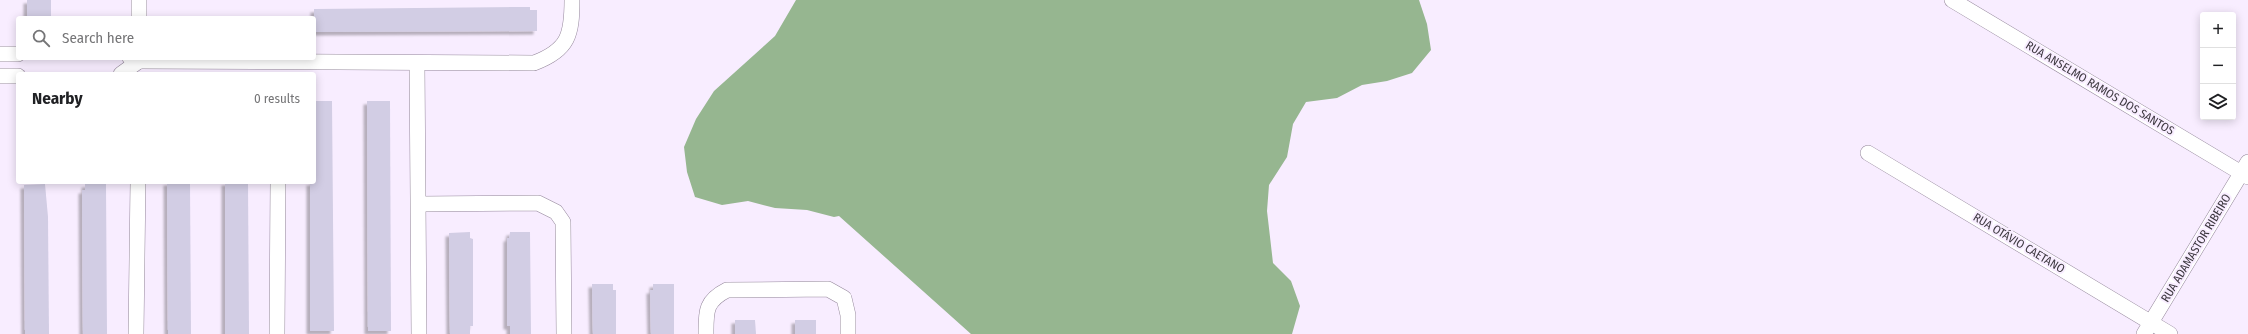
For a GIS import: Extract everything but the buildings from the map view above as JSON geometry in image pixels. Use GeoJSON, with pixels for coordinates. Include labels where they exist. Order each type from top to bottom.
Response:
{"type":"FeatureCollection","features":[{"type":"Feature","properties":{"kind":"street"},"geometry":{"type":"LineString","coordinates":[[139,0],[139,16]]}},
{"type":"Feature","properties":{"kind":"street"},"geometry":{"type":"LineString","coordinates":[[124,72],[137,63],[278,67],[417,63],[534,63],[544,59],[561,47],[568,38],[572,27],[572,0]]}},
{"type":"Feature","properties":{"kind":"street","name":"RUA ANSELMO RAMOS DOS SANTOS"},"geometry":{"type":"LineString","coordinates":[[1952,0],[2246,171]]}},
{"type":"Feature","properties":{"kind":"street"},"geometry":{"type":"LineString","coordinates":[[0,54],[16,54]]}},
{"type":"Feature","properties":{"kind":"street"},"geometry":{"type":"LineString","coordinates":[[417,63],[419,334]]}},
{"type":"Feature","properties":{"kind":"street"},"geometry":{"type":"LineString","coordinates":[[0,76],[16,76]]}},
{"type":"Feature","properties":{"kind":"street","name":"RUA OTÁVIO CAETANO"},"geometry":{"type":"LineString","coordinates":[[1868,153],[2147,328],[2170,334]]}},
{"type":"Feature","properties":{"kind":"street","name":"RUA ADAMASTOR RIBEIRO"},"geometry":{"type":"LineString","coordinates":[[2147,328],[2246,171]]}},
{"type":"Feature","properties":{"kind":"street"},"geometry":{"type":"LineString","coordinates":[[136,334],[138,184]]}},
{"type":"Feature","properties":{"kind":"street"},"geometry":{"type":"LineString","coordinates":[[277,334],[278,184]]}},
{"type":"Feature","properties":{"kind":"street"},"geometry":{"type":"LineString","coordinates":[[419,204],[538,203],[556,212],[563,222],[564,334]]}},
{"type":"Feature","properties":{"kind":"street"},"geometry":{"type":"LineString","coordinates":[[706,334],[706,311],[714,296],[727,290],[828,289],[844,298],[848,315],[848,334]]}},
{"type":"Feature","properties":{"kind":"green space"},"geometry":{"type":"Polygon","coordinates":[[[796,0],[1419,0],[1427,24],[1431,50],[1412,73],[1387,81],[1362,85],[1337,98],[1306,102],[1293,124],[1287,157],[1269,185],[1267,211],[1273,263],[1291,281],[1300,306],[1292,334],[971,334],[839,216],[834,217],[807,210],[775,208],[748,201],[722,205],[695,197],[687,172],[684,147],[696,119],[714,91],[775,36],[796,0]]]}}]}
